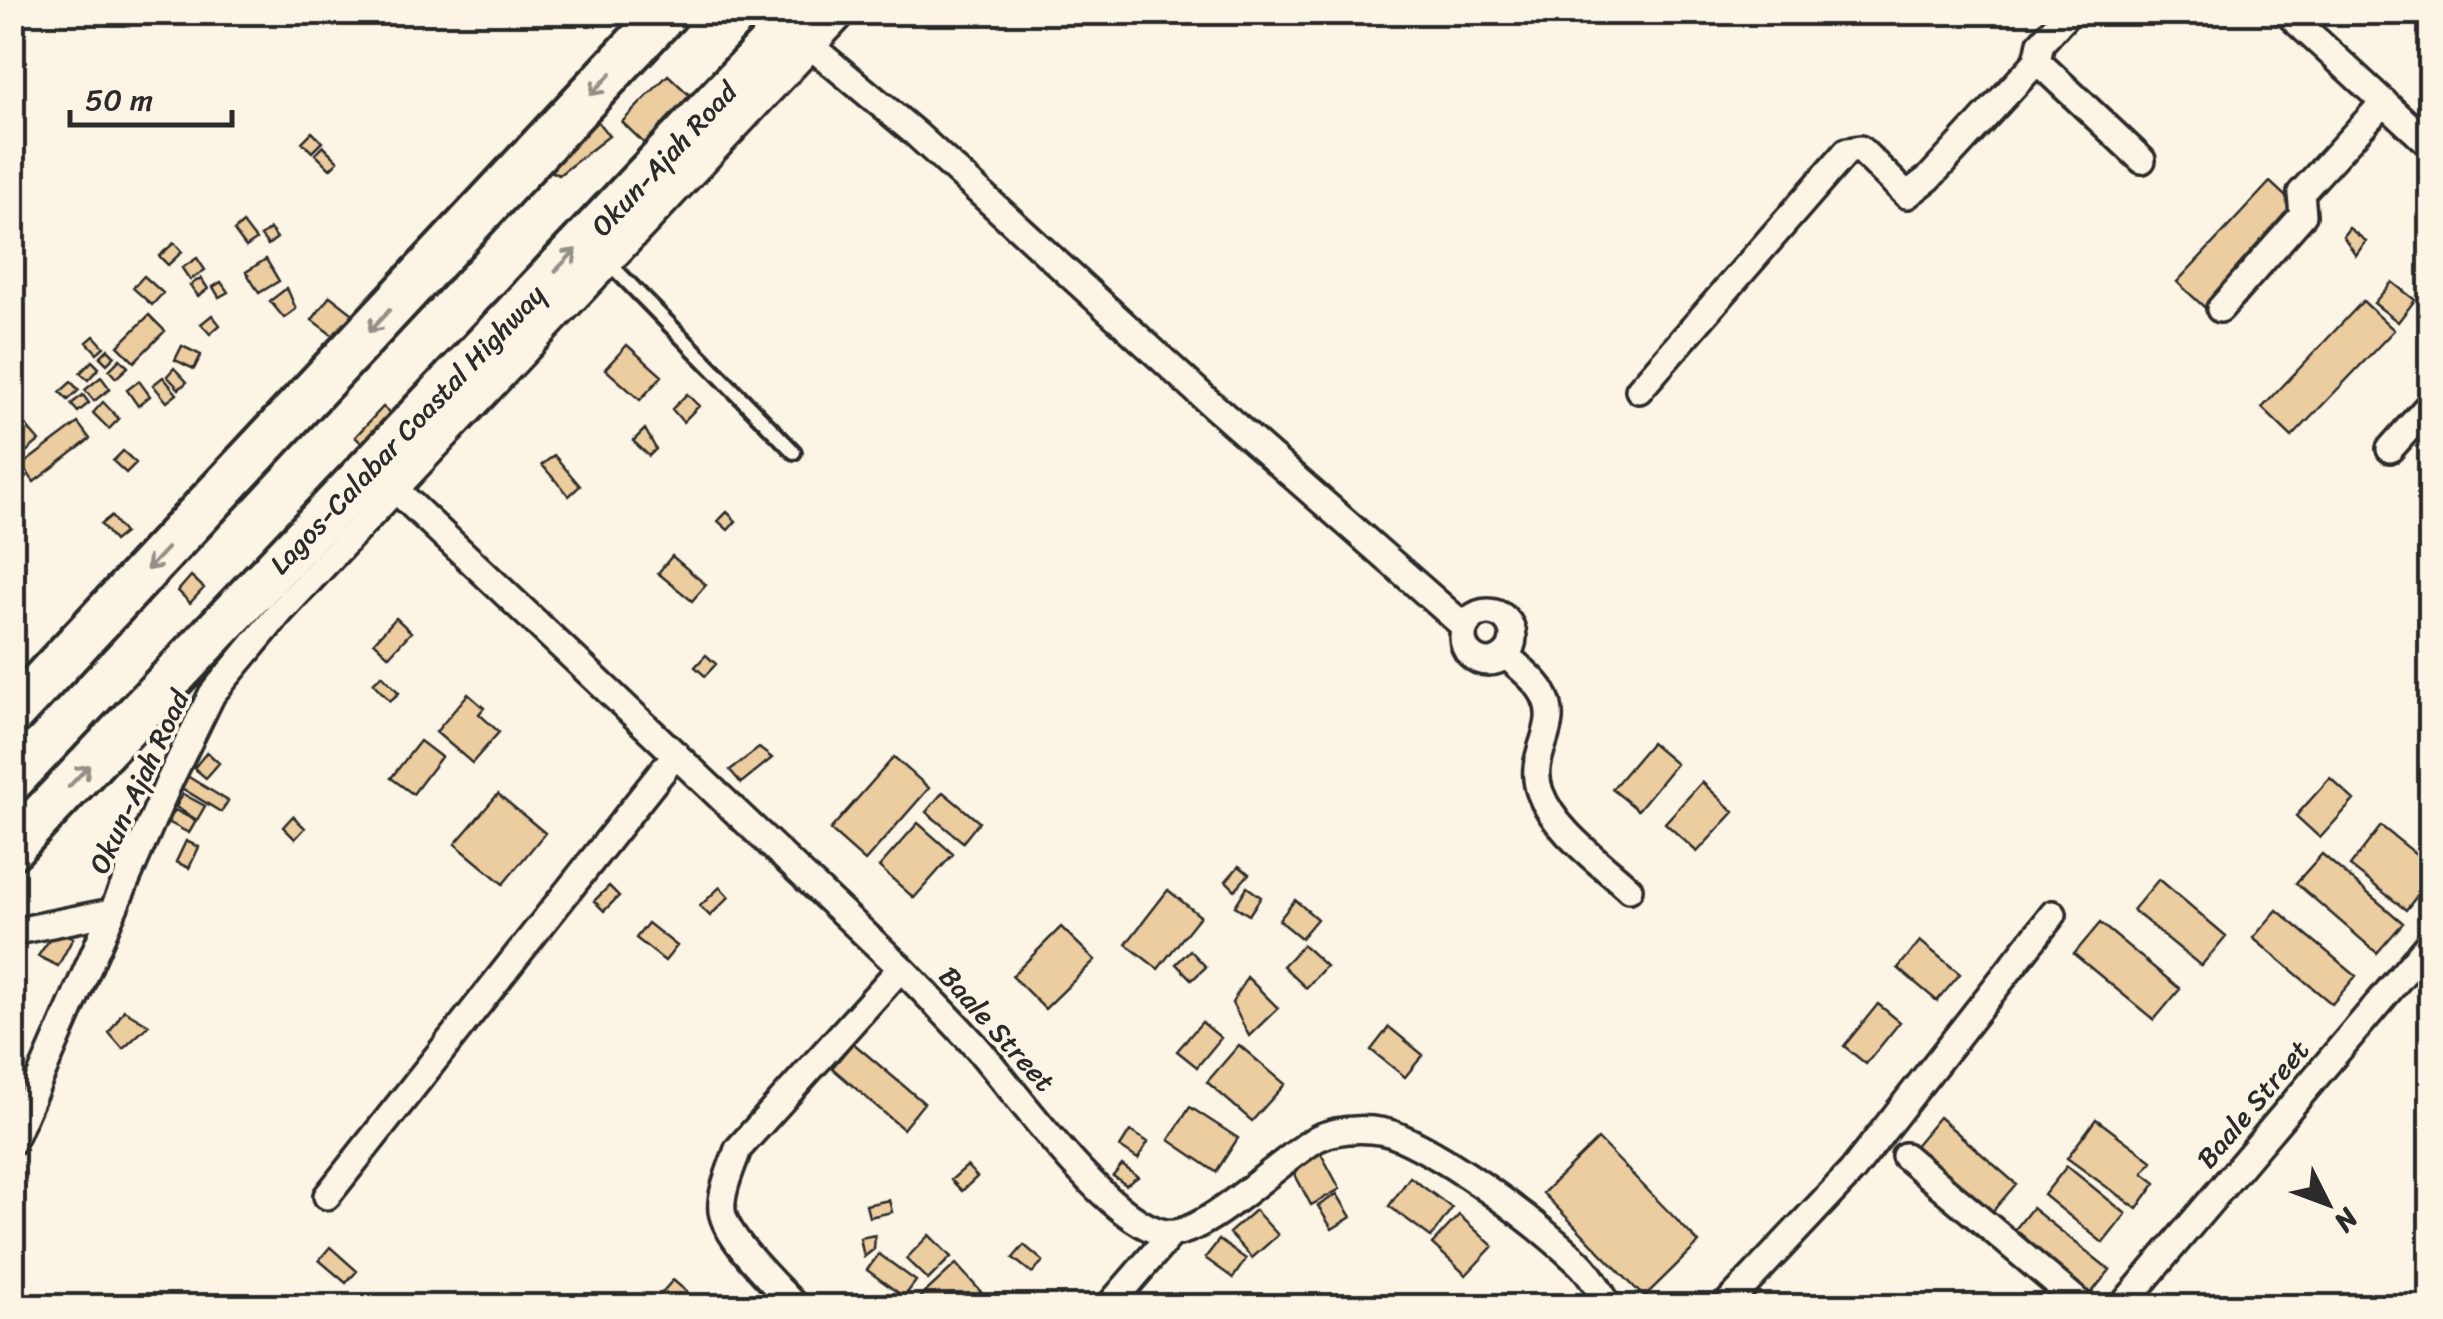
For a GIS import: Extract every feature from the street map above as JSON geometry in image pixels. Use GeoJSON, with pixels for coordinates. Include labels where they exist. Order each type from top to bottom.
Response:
{"type":"FeatureCollection","features":[{"type":"Feature","properties":{"kind":"highway"},"geometry":{"type":"LineString","coordinates":[[12,714],[667,12]]}},
{"type":"Feature","properties":{"kind":"highway","name":"Lagos-Calabar Coastal Highway"},"geometry":{"type":"LineString","coordinates":[[12,848],[807,30]]}},
{"type":"Feature","properties":{"kind":"street","name":"Okun-Ajah Road"},"geometry":{"type":"LineString","coordinates":[[12,1142],[169,782],[212,694],[281,611],[608,262],[807,30],[844,12]]}},
{"type":"Feature","properties":{"kind":"street"},"geometry":{"type":"LineString","coordinates":[[1639,390],[1847,150],[1860,150],[1907,195],[1929,178],[2037,61],[2041,43],[2069,12]]}},
{"type":"Feature","properties":{"kind":"street"},"geometry":{"type":"LineString","coordinates":[[2286,12],[2430,144]]}},
{"type":"Feature","properties":{"kind":"street"},"geometry":{"type":"LineString","coordinates":[[807,30],[1210,403],[1464,627],[1463,644],[1474,659],[1491,663],[1506,656],[1544,692],[1549,711],[1548,732],[1534,764],[1540,794],[1563,828],[1629,889]]}},
{"type":"Feature","properties":{"kind":"street"},"geometry":{"type":"LineString","coordinates":[[2037,61],[2142,160]]}},
{"type":"Feature","properties":{"kind":"street"},"geometry":{"type":"LineString","coordinates":[[2220,308],[2303,215],[2301,193],[2384,102]]}},
{"type":"Feature","properties":{"kind":"street"},"geometry":{"type":"LineString","coordinates":[[2390,450],[2430,404]]}},
{"type":"Feature","properties":{"kind":"street","name":"Baale Street"},"geometry":{"type":"LineString","coordinates":[[395,489],[901,968],[978,1050],[1064,1152],[1128,1216],[1147,1228],[1171,1234]]}},
{"type":"Feature","properties":{"kind":"street"},"geometry":{"type":"LineString","coordinates":[[327,1196],[676,754]]}},
{"type":"Feature","properties":{"kind":"street"},"geometry":{"type":"LineString","coordinates":[[12,932],[112,912]]}},
{"type":"Feature","properties":{"kind":"street"},"geometry":{"type":"LineString","coordinates":[[1725,1306],[1852,1170],[2053,914]]}},
{"type":"Feature","properties":{"kind":"street","name":"Baale Street"},"geometry":{"type":"LineString","coordinates":[[2122,1306],[2430,942]]}},
{"type":"Feature","properties":{"kind":"street"},"geometry":{"type":"LineString","coordinates":[[795,1306],[734,1236],[722,1212],[728,1178],[738,1149],[901,968]]}},
{"type":"Feature","properties":{"kind":"street"},"geometry":{"type":"LineString","coordinates":[[1109,1306],[1171,1234],[1200,1224],[1321,1137],[1356,1129],[1396,1135],[1436,1157],[1519,1214],[1582,1266],[1609,1306]]}},
{"type":"Feature","properties":{"kind":"street"},"geometry":{"type":"LineString","coordinates":[[1905,1156],[2084,1306]]}},
{"type":"Feature","properties":{"kind":"lane"},"geometry":{"type":"LineString","coordinates":[[608,262],[794,452]]}},
{"type":"Feature","properties":{"kind":"building"},"geometry":{"type":"Polygon","coordinates":[[[668,75],[699,104],[653,152],[622,122],[668,75]]]}},
{"type":"Feature","properties":{"kind":"building"},"geometry":{"type":"Polygon","coordinates":[[[589,111],[609,136],[559,175],[527,160],[589,111]]]}},
{"type":"Feature","properties":{"kind":"building"},"geometry":{"type":"Polygon","coordinates":[[[312,132],[322,142],[312,152],[302,142],[312,132]]]}},
{"type":"Feature","properties":{"kind":"building"},"geometry":{"type":"Polygon","coordinates":[[[323,146],[338,161],[330,169],[315,154],[323,146]]]}},
{"type":"Feature","properties":{"kind":"building"},"geometry":{"type":"Polygon","coordinates":[[[2270,182],[2297,207],[2204,307],[2177,282],[2270,182]]]}},
{"type":"Feature","properties":{"kind":"building"},"geometry":{"type":"Polygon","coordinates":[[[243,223],[256,240],[246,247],[234,231],[243,223]]]}},
{"type":"Feature","properties":{"kind":"building"},"geometry":{"type":"Polygon","coordinates":[[[2349,228],[2366,241],[2356,255],[2343,236],[2349,228]]]}},
{"type":"Feature","properties":{"kind":"building"},"geometry":{"type":"Polygon","coordinates":[[[270,229],[277,238],[268,245],[261,236],[270,229]]]}},
{"type":"Feature","properties":{"kind":"building"},"geometry":{"type":"Polygon","coordinates":[[[174,243],[182,252],[168,265],[159,256],[174,243]]]}},
{"type":"Feature","properties":{"kind":"building"},"geometry":{"type":"Polygon","coordinates":[[[197,258],[205,270],[190,280],[182,268],[197,258]]]}},
{"type":"Feature","properties":{"kind":"building"},"geometry":{"type":"Polygon","coordinates":[[[266,259],[279,281],[259,293],[246,272],[266,259]]]}},
{"type":"Feature","properties":{"kind":"building"},"geometry":{"type":"Polygon","coordinates":[[[144,276],[163,293],[152,305],[133,288],[144,276]]]}},
{"type":"Feature","properties":{"kind":"building"},"geometry":{"type":"Polygon","coordinates":[[[201,278],[208,289],[198,296],[190,285],[201,278]]]}},
{"type":"Feature","properties":{"kind":"building"},"geometry":{"type":"Polygon","coordinates":[[[221,282],[228,292],[219,297],[213,287],[221,282]]]}},
{"type":"Feature","properties":{"kind":"building"},"geometry":{"type":"Polygon","coordinates":[[[2392,282],[2415,300],[2398,322],[2374,303],[2392,282]]]}},
{"type":"Feature","properties":{"kind":"building"},"geometry":{"type":"Polygon","coordinates":[[[287,288],[296,309],[284,318],[270,301],[287,288]]]}},
{"type":"Feature","properties":{"kind":"building"},"geometry":{"type":"Polygon","coordinates":[[[330,296],[361,320],[344,344],[312,320],[330,296]]]}},
{"type":"Feature","properties":{"kind":"building"},"geometry":{"type":"Polygon","coordinates":[[[2363,301],[2394,330],[2292,437],[2262,408],[2363,301]]]}},
{"type":"Feature","properties":{"kind":"building"},"geometry":{"type":"Polygon","coordinates":[[[149,315],[165,331],[134,362],[118,346],[149,315]]]}},
{"type":"Feature","properties":{"kind":"building"},"geometry":{"type":"Polygon","coordinates":[[[212,315],[220,325],[210,334],[201,324],[212,315]]]}},
{"type":"Feature","properties":{"kind":"building"},"geometry":{"type":"Polygon","coordinates":[[[94,336],[104,347],[97,353],[87,342],[94,336]]]}},
{"type":"Feature","properties":{"kind":"building"},"geometry":{"type":"Polygon","coordinates":[[[627,345],[662,376],[640,400],[605,369],[627,345]]]}},
{"type":"Feature","properties":{"kind":"building"},"geometry":{"type":"Polygon","coordinates":[[[182,346],[201,355],[194,369],[175,360],[182,346]]]}},
{"type":"Feature","properties":{"kind":"building"},"geometry":{"type":"Polygon","coordinates":[[[108,349],[115,356],[107,364],[100,357],[108,349]]]}},
{"type":"Feature","properties":{"kind":"building"},"geometry":{"type":"Polygon","coordinates":[[[120,359],[128,367],[116,378],[109,370],[120,359]]]}},
{"type":"Feature","properties":{"kind":"building"},"geometry":{"type":"Polygon","coordinates":[[[92,361],[99,368],[88,380],[80,373],[92,361]]]}},
{"type":"Feature","properties":{"kind":"building"},"geometry":{"type":"Polygon","coordinates":[[[174,368],[187,382],[179,389],[167,376],[174,368]]]}},
{"type":"Feature","properties":{"kind":"building"},"geometry":{"type":"Polygon","coordinates":[[[101,377],[110,389],[94,401],[85,390],[101,377]]]}},
{"type":"Feature","properties":{"kind":"building"},"geometry":{"type":"Polygon","coordinates":[[[163,377],[177,394],[167,402],[153,385],[163,377]]]}},
{"type":"Feature","properties":{"kind":"building"},"geometry":{"type":"Polygon","coordinates":[[[139,381],[150,396],[138,406],[127,390],[139,381]]]}},
{"type":"Feature","properties":{"kind":"building"},"geometry":{"type":"Polygon","coordinates":[[[71,382],[79,390],[68,400],[60,392],[71,382]]]}},
{"type":"Feature","properties":{"kind":"building"},"geometry":{"type":"Polygon","coordinates":[[[687,394],[699,406],[683,422],[672,409],[687,394]]]}},
{"type":"Feature","properties":{"kind":"building"},"geometry":{"type":"Polygon","coordinates":[[[83,395],[89,403],[78,412],[71,404],[83,395]]]}},
{"type":"Feature","properties":{"kind":"building"},"geometry":{"type":"Polygon","coordinates":[[[103,402],[119,419],[109,429],[93,413],[103,402]]]}},
{"type":"Feature","properties":{"kind":"building"},"geometry":{"type":"Polygon","coordinates":[[[383,407],[396,418],[367,448],[355,437],[383,407]]]}},
{"type":"Feature","properties":{"kind":"building"},"geometry":{"type":"Polygon","coordinates":[[[78,423],[90,439],[34,482],[22,465],[78,423]]]}},
{"type":"Feature","properties":{"kind":"building"},"geometry":{"type":"Polygon","coordinates":[[[26,426],[39,441],[26,452],[14,437],[26,426]]]}},
{"type":"Feature","properties":{"kind":"building"},"geometry":{"type":"Polygon","coordinates":[[[645,429],[656,449],[649,456],[633,441],[645,429]]]}},
{"type":"Feature","properties":{"kind":"building"},"geometry":{"type":"Polygon","coordinates":[[[123,451],[136,463],[126,473],[113,461],[123,451]]]}},
{"type":"Feature","properties":{"kind":"building"},"geometry":{"type":"Polygon","coordinates":[[[554,455],[580,486],[569,496],[542,465],[554,455]]]}},
{"type":"Feature","properties":{"kind":"building"},"geometry":{"type":"Polygon","coordinates":[[[727,512],[736,521],[728,530],[718,521],[727,512]]]}},
{"type":"Feature","properties":{"kind":"building"},"geometry":{"type":"Polygon","coordinates":[[[111,516],[124,533],[114,541],[101,524],[111,516]]]}},
{"type":"Feature","properties":{"kind":"building"},"geometry":{"type":"Polygon","coordinates":[[[672,556],[706,585],[692,601],[658,573],[672,556]]]}},
{"type":"Feature","properties":{"kind":"building"},"geometry":{"type":"Polygon","coordinates":[[[191,576],[204,588],[190,603],[178,591],[191,576]]]}},
{"type":"Feature","properties":{"kind":"building"},"geometry":{"type":"Polygon","coordinates":[[[396,618],[411,632],[389,656],[374,642],[396,618]]]}},
{"type":"Feature","properties":{"kind":"building"},"geometry":{"type":"Polygon","coordinates":[[[706,655],[716,664],[705,676],[695,667],[706,655]]]}},
{"type":"Feature","properties":{"kind":"building"},"geometry":{"type":"Polygon","coordinates":[[[382,675],[399,693],[390,701],[373,683],[382,675]]]}},
{"type":"Feature","properties":{"kind":"building"},"geometry":{"type":"Polygon","coordinates":[[[468,694],[484,708],[479,714],[499,732],[472,763],[436,732],[468,694]]]}},
{"type":"Feature","properties":{"kind":"building"},"geometry":{"type":"Polygon","coordinates":[[[420,741],[441,757],[413,794],[391,778],[420,741]]]}},
{"type":"Feature","properties":{"kind":"building"},"geometry":{"type":"Polygon","coordinates":[[[1651,743],[1676,764],[1638,810],[1612,789],[1651,743]]]}},
{"type":"Feature","properties":{"kind":"building"},"geometry":{"type":"Polygon","coordinates":[[[759,748],[772,758],[741,783],[730,770],[759,748]]]}},
{"type":"Feature","properties":{"kind":"building"},"geometry":{"type":"Polygon","coordinates":[[[207,752],[219,763],[206,778],[194,768],[207,752]]]}},
{"type":"Feature","properties":{"kind":"building"},"geometry":{"type":"Polygon","coordinates":[[[894,757],[929,788],[865,861],[830,830],[894,757]]]}},
{"type":"Feature","properties":{"kind":"building"},"geometry":{"type":"Polygon","coordinates":[[[187,776],[228,801],[221,812],[180,787],[187,776]]]}},
{"type":"Feature","properties":{"kind":"building"},"geometry":{"type":"Polygon","coordinates":[[[2330,778],[2354,800],[2320,838],[2296,816],[2330,778]]]}},
{"type":"Feature","properties":{"kind":"building"},"geometry":{"type":"Polygon","coordinates":[[[1702,782],[1734,812],[1697,852],[1665,823],[1702,782]]]}},
{"type":"Feature","properties":{"kind":"building"},"geometry":{"type":"Polygon","coordinates":[[[943,792],[979,822],[963,842],[926,812],[943,792]]]}},
{"type":"Feature","properties":{"kind":"building"},"geometry":{"type":"Polygon","coordinates":[[[183,794],[205,806],[197,820],[176,807],[183,794]]]}},
{"type":"Feature","properties":{"kind":"building"},"geometry":{"type":"Polygon","coordinates":[[[498,794],[545,833],[503,884],[455,844],[498,794]]]}},
{"type":"Feature","properties":{"kind":"building"},"geometry":{"type":"Polygon","coordinates":[[[175,810],[196,821],[189,833],[168,822],[175,810]]]}},
{"type":"Feature","properties":{"kind":"building"},"geometry":{"type":"Polygon","coordinates":[[[293,816],[305,828],[295,839],[283,827],[293,816]]]}},
{"type":"Feature","properties":{"kind":"building"},"geometry":{"type":"Polygon","coordinates":[[[918,823],[953,854],[914,898],[879,867],[918,823]]]}},
{"type":"Feature","properties":{"kind":"building"},"geometry":{"type":"Polygon","coordinates":[[[2381,826],[2430,865],[2430,879],[2406,910],[2350,866],[2381,826]]]}},
{"type":"Feature","properties":{"kind":"building"},"geometry":{"type":"Polygon","coordinates":[[[186,841],[199,847],[189,868],[176,862],[186,841]]]}},
{"type":"Feature","properties":{"kind":"building"},"geometry":{"type":"Polygon","coordinates":[[[2322,854],[2403,923],[2377,953],[2296,883],[2322,854]]]}},
{"type":"Feature","properties":{"kind":"building"},"geometry":{"type":"Polygon","coordinates":[[[1239,866],[1249,874],[1235,890],[1226,881],[1239,866]]]}},
{"type":"Feature","properties":{"kind":"building"},"geometry":{"type":"Polygon","coordinates":[[[2159,879],[2226,936],[2201,966],[2133,910],[2159,879]]]}},
{"type":"Feature","properties":{"kind":"building"},"geometry":{"type":"Polygon","coordinates":[[[609,886],[619,896],[604,911],[594,901],[609,886]]]}},
{"type":"Feature","properties":{"kind":"building"},"geometry":{"type":"Polygon","coordinates":[[[720,887],[729,897],[710,916],[700,906],[720,887]]]}},
{"type":"Feature","properties":{"kind":"building"},"geometry":{"type":"Polygon","coordinates":[[[1247,887],[1261,897],[1249,915],[1235,906],[1247,887]]]}},
{"type":"Feature","properties":{"kind":"building"},"geometry":{"type":"Polygon","coordinates":[[[1168,890],[1200,916],[1158,969],[1126,944],[1168,890]]]}},
{"type":"Feature","properties":{"kind":"building"},"geometry":{"type":"Polygon","coordinates":[[[1295,900],[1317,919],[1301,938],[1279,920],[1295,900]]]}},
{"type":"Feature","properties":{"kind":"building"},"geometry":{"type":"Polygon","coordinates":[[[2277,910],[2356,976],[2332,1004],[2253,938],[2277,910]]]}},
{"type":"Feature","properties":{"kind":"building"},"geometry":{"type":"Polygon","coordinates":[[[648,923],[677,946],[665,961],[636,938],[648,923]]]}},
{"type":"Feature","properties":{"kind":"building"},"geometry":{"type":"Polygon","coordinates":[[[2100,923],[2180,989],[2154,1020],[2074,954],[2100,923]]]}},
{"type":"Feature","properties":{"kind":"building"},"geometry":{"type":"Polygon","coordinates":[[[1061,927],[1095,960],[1045,1009],[1012,976],[1061,927]]]}},
{"type":"Feature","properties":{"kind":"building"},"geometry":{"type":"Polygon","coordinates":[[[57,929],[73,938],[58,966],[38,956],[57,929]]]}},
{"type":"Feature","properties":{"kind":"building"},"geometry":{"type":"Polygon","coordinates":[[[1920,941],[1960,974],[1937,1001],[1898,968],[1920,941]]]}},
{"type":"Feature","properties":{"kind":"building"},"geometry":{"type":"Polygon","coordinates":[[[1303,945],[1326,966],[1306,988],[1283,966],[1303,945]]]}},
{"type":"Feature","properties":{"kind":"building"},"geometry":{"type":"Polygon","coordinates":[[[1190,950],[1206,967],[1192,980],[1176,964],[1190,950]]]}},
{"type":"Feature","properties":{"kind":"building"},"geometry":{"type":"Polygon","coordinates":[[[1247,977],[1278,1008],[1249,1036],[1232,1003],[1247,977]]]}},
{"type":"Feature","properties":{"kind":"building"},"geometry":{"type":"Polygon","coordinates":[[[1878,1004],[1900,1022],[1866,1064],[1844,1046],[1878,1004]]]}},
{"type":"Feature","properties":{"kind":"building"},"geometry":{"type":"Polygon","coordinates":[[[124,1010],[149,1025],[123,1049],[109,1033],[124,1010]]]}},
{"type":"Feature","properties":{"kind":"building"},"geometry":{"type":"Polygon","coordinates":[[[1202,1022],[1221,1038],[1197,1067],[1177,1051],[1202,1022]]]}},
{"type":"Feature","properties":{"kind":"building"},"geometry":{"type":"Polygon","coordinates":[[[1389,1027],[1423,1055],[1405,1077],[1371,1050],[1389,1027]]]}},
{"type":"Feature","properties":{"kind":"building"},"geometry":{"type":"Polygon","coordinates":[[[853,1043],[924,1103],[903,1129],[832,1068],[853,1043]]]}},
{"type":"Feature","properties":{"kind":"building"},"geometry":{"type":"Polygon","coordinates":[[[1239,1045],[1285,1084],[1252,1121],[1207,1082],[1239,1045]]]}},
{"type":"Feature","properties":{"kind":"building"},"geometry":{"type":"Polygon","coordinates":[[[1190,1107],[1238,1138],[1216,1172],[1169,1140],[1190,1107]]]}},
{"type":"Feature","properties":{"kind":"building"},"geometry":{"type":"Polygon","coordinates":[[[1939,1117],[2016,1184],[1985,1220],[1908,1154],[1939,1117]]]}},
{"type":"Feature","properties":{"kind":"building"},"geometry":{"type":"Polygon","coordinates":[[[2096,1119],[2152,1161],[2143,1173],[2156,1183],[2137,1209],[2067,1158],[2096,1119]]]}},
{"type":"Feature","properties":{"kind":"building"},"geometry":{"type":"Polygon","coordinates":[[[1130,1131],[1148,1142],[1138,1159],[1120,1147],[1130,1131]]]}},
{"type":"Feature","properties":{"kind":"building"},"geometry":{"type":"Polygon","coordinates":[[[1598,1139],[1699,1243],[1644,1297],[1543,1193],[1598,1139]]]}},
{"type":"Feature","properties":{"kind":"building"},"geometry":{"type":"Polygon","coordinates":[[[1320,1152],[1340,1189],[1311,1205],[1291,1167],[1320,1152]]]}},
{"type":"Feature","properties":{"kind":"building"},"geometry":{"type":"Polygon","coordinates":[[[1122,1165],[1138,1177],[1126,1185],[1113,1176],[1122,1165]]]}},
{"type":"Feature","properties":{"kind":"building"},"geometry":{"type":"Polygon","coordinates":[[[967,1166],[977,1177],[962,1191],[951,1180],[967,1166]]]}},
{"type":"Feature","properties":{"kind":"building"},"geometry":{"type":"Polygon","coordinates":[[[2067,1166],[2126,1214],[2103,1243],[2044,1195],[2067,1166]]]}},
{"type":"Feature","properties":{"kind":"building"},"geometry":{"type":"Polygon","coordinates":[[[1410,1177],[1452,1208],[1431,1237],[1389,1206],[1410,1177]]]}},
{"type":"Feature","properties":{"kind":"building"},"geometry":{"type":"Polygon","coordinates":[[[1337,1194],[1351,1217],[1332,1229],[1318,1206],[1337,1194]]]}},
{"type":"Feature","properties":{"kind":"building"},"geometry":{"type":"Polygon","coordinates":[[[889,1200],[892,1212],[869,1217],[866,1205],[889,1200]]]}},
{"type":"Feature","properties":{"kind":"building"},"geometry":{"type":"Polygon","coordinates":[[[2032,1208],[2110,1270],[2087,1298],[2010,1236],[2032,1208]]]}},
{"type":"Feature","properties":{"kind":"building"},"geometry":{"type":"Polygon","coordinates":[[[1255,1210],[1278,1235],[1252,1258],[1229,1233],[1255,1210]]]}},
{"type":"Feature","properties":{"kind":"building"},"geometry":{"type":"Polygon","coordinates":[[[1459,1215],[1493,1246],[1466,1275],[1432,1244],[1459,1215]]]}},
{"type":"Feature","properties":{"kind":"building"},"geometry":{"type":"Polygon","coordinates":[[[875,1235],[874,1249],[864,1257],[860,1238],[875,1235]]]}},
{"type":"Feature","properties":{"kind":"building"},"geometry":{"type":"Polygon","coordinates":[[[929,1235],[951,1257],[928,1280],[906,1259],[929,1235]]]}},
{"type":"Feature","properties":{"kind":"building"},"geometry":{"type":"Polygon","coordinates":[[[1219,1240],[1246,1259],[1233,1278],[1205,1258],[1219,1240]]]}},
{"type":"Feature","properties":{"kind":"building"},"geometry":{"type":"Polygon","coordinates":[[[1024,1245],[1043,1261],[1032,1273],[1013,1258],[1024,1245]]]}},
{"type":"Feature","properties":{"kind":"building"},"geometry":{"type":"Polygon","coordinates":[[[330,1247],[357,1271],[346,1283],[319,1260],[330,1247]]]}},
{"type":"Feature","properties":{"kind":"building"},"geometry":{"type":"Polygon","coordinates":[[[879,1254],[916,1281],[904,1297],[867,1270],[879,1254]]]}},
{"type":"Feature","properties":{"kind":"building"},"geometry":{"type":"Polygon","coordinates":[[[956,1264],[981,1292],[965,1306],[924,1306],[917,1300],[956,1264]]]}},
{"type":"Feature","properties":{"kind":"building"},"geometry":{"type":"Polygon","coordinates":[[[673,1280],[703,1306],[650,1306],[673,1280]]]}}]}
